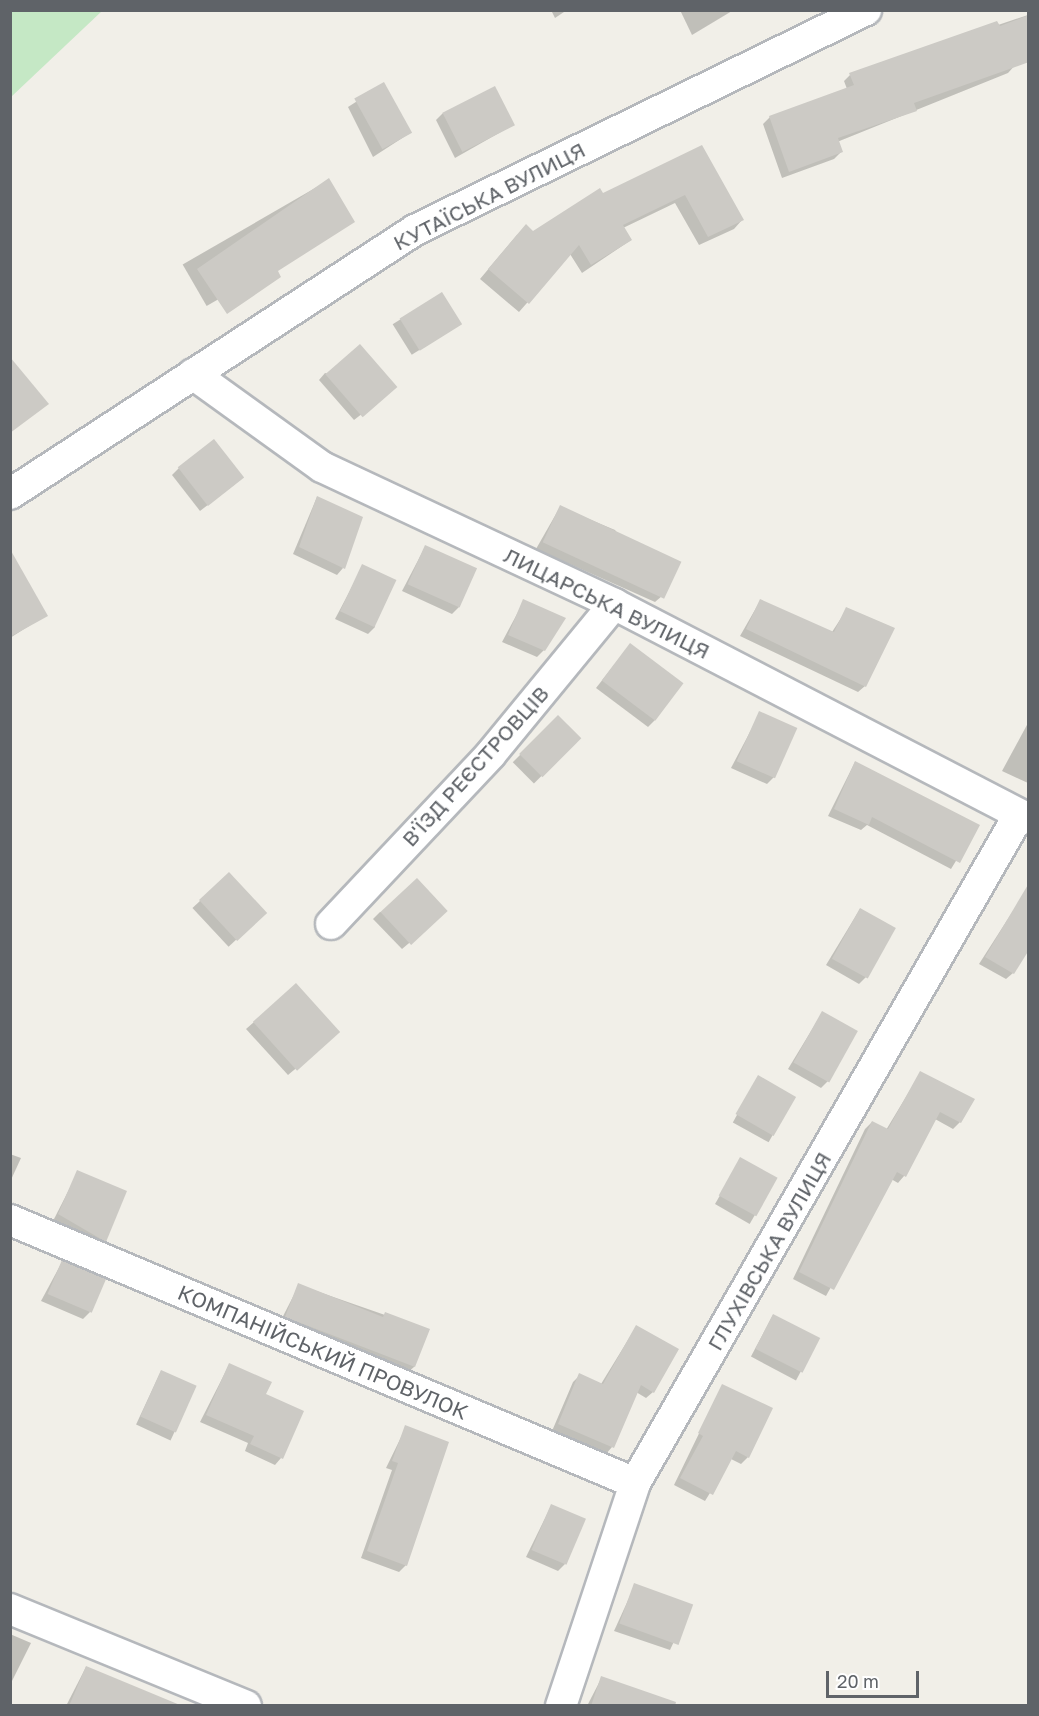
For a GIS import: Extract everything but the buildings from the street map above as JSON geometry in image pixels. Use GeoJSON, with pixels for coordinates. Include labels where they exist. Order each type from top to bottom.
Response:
{"type":"FeatureCollection","features":[{"type":"Feature","properties":{"kind":"street","name":"КУТАЇСЬКА ВУЛИЦЯ"},"geometry":{"type":"LineString","coordinates":[[10,494],[415,230],[866,10]]}},
{"type":"Feature","properties":{"kind":"street","name":"ЛИЦАРСЬКА ВУЛИЦЯ"},"geometry":{"type":"LineString","coordinates":[[193,374],[322,467],[615,604],[1024,817]]}},
{"type":"Feature","properties":{"kind":"street","name":"В'ЇЗД РЕЄСТРОВЦІВ"},"geometry":{"type":"LineString","coordinates":[[331,924],[491,754],[615,604]]}},
{"type":"Feature","properties":{"kind":"street","name":"ГЛУХІВСЬКА ВУЛИЦЯ"},"geometry":{"type":"LineString","coordinates":[[561,1706],[635,1483],[1024,817]]}},
{"type":"Feature","properties":{"kind":"street","name":"КОМПАНІЙСЬКИЙ ПРОВУЛОК"},"geometry":{"type":"LineString","coordinates":[[10,1220],[635,1483]]}},
{"type":"Feature","properties":{"kind":"street"},"geometry":{"type":"LineString","coordinates":[[10,1609],[246,1706]]}},
{"type":"Feature","properties":{"kind":"green space"},"geometry":{"type":"Polygon","coordinates":[[[11,10],[102,10],[102,11],[11,97],[11,10]]]}}]}
